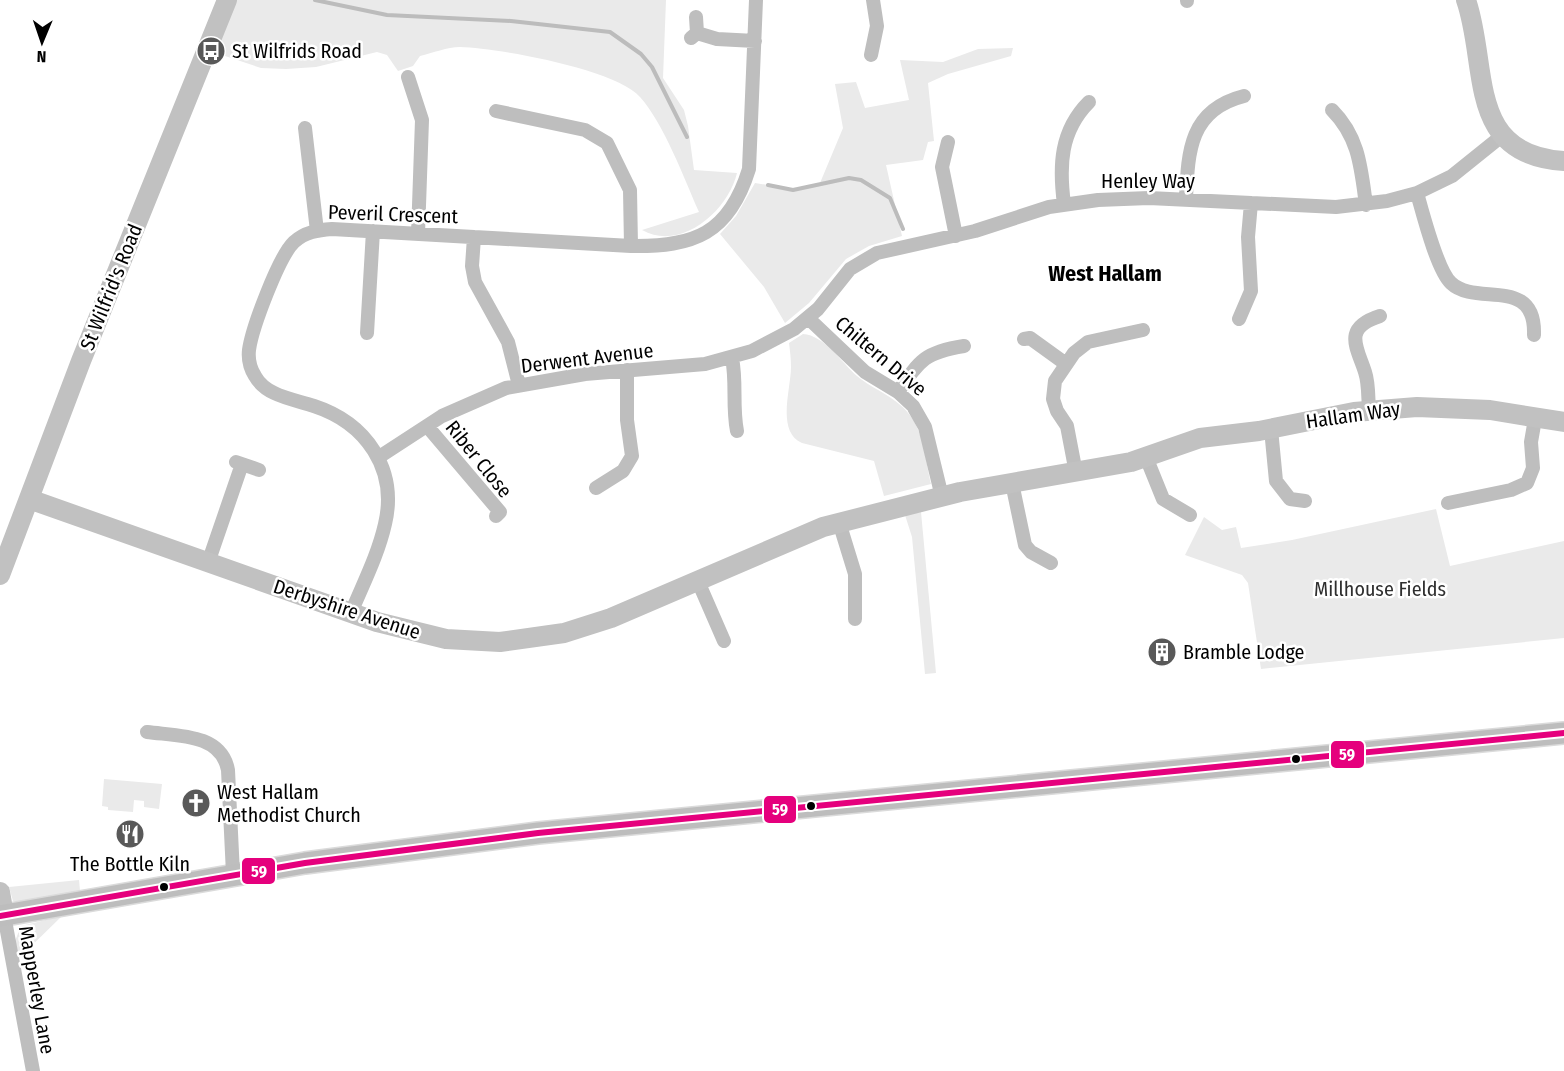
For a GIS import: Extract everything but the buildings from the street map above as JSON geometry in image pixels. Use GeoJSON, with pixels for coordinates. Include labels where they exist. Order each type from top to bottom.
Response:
{"type":"FeatureCollection","features":[{"type":"Feature","properties":{"kind":"main road"},"geometry":{"type":"LineString","coordinates":[[2,915],[233,874],[538,833],[1564,733]]}},
{"type":"Feature","properties":{"kind":"street","name":"St Wilfrid's Road"},"geometry":{"type":"LineString","coordinates":[[0,575],[81,361],[227,0]]}},
{"type":"Feature","properties":{"kind":"street","name":"Peveril Crescent"},"geometry":{"type":"LineString","coordinates":[[351,613],[386,517],[387,485],[379,457],[366,438],[348,421],[331,412],[274,393],[256,379],[250,365],[250,343],[283,256],[296,240],[317,231],[373,231],[631,246],[669,246],[697,238],[719,221],[735,200],[751,160],[756,0]]}},
{"type":"Feature","properties":{"kind":"street"},"geometry":{"type":"LineString","coordinates":[[872,55],[882,33],[873,0]]}},
{"type":"Feature","properties":{"kind":"street"},"geometry":{"type":"LineString","coordinates":[[1466,0],[1475,32],[1484,100],[1491,119],[1503,135],[1526,152],[1547,159],[1564,161]]}},
{"type":"Feature","properties":{"kind":"street"},"geometry":{"type":"LineString","coordinates":[[696,17],[694,36],[755,41]]}},
{"type":"Feature","properties":{"kind":"street"},"geometry":{"type":"LineString","coordinates":[[408,77],[409,100],[423,125],[418,234]]}},
{"type":"Feature","properties":{"kind":"street"},"geometry":{"type":"LineString","coordinates":[[1186,199],[1188,154],[1195,132],[1210,113],[1236,95]]}},
{"type":"Feature","properties":{"kind":"street"},"geometry":{"type":"LineString","coordinates":[[1064,204],[1061,178],[1063,149],[1080,106]]}},
{"type":"Feature","properties":{"kind":"street"},"geometry":{"type":"LineString","coordinates":[[496,111],[517,109],[585,130],[607,143],[630,190],[631,246]]}},
{"type":"Feature","properties":{"kind":"street"},"geometry":{"type":"LineString","coordinates":[[1340,114],[1357,148],[1365,205]]}},
{"type":"Feature","properties":{"kind":"street"},"geometry":{"type":"LineString","coordinates":[[305,127],[317,231]]}},
{"type":"Feature","properties":{"kind":"street","name":"Henley Way"},"geometry":{"type":"LineString","coordinates":[[808,318],[843,276],[865,258],[956,236],[1064,204],[1122,198],[1336,207],[1365,205],[1417,193],[1452,176],[1503,135]]}},
{"type":"Feature","properties":{"kind":"street"},"geometry":{"type":"LineString","coordinates":[[942,149],[943,177],[956,236]]}},
{"type":"Feature","properties":{"kind":"street"},"geometry":{"type":"LineString","coordinates":[[1417,193],[1442,269],[1456,294],[1508,296],[1536,315],[1534,335]]}},
{"type":"Feature","properties":{"kind":"street"},"geometry":{"type":"LineString","coordinates":[[1247,314],[1251,291],[1248,237],[1251,202]]}},
{"type":"Feature","properties":{"kind":"street"},"geometry":{"type":"LineString","coordinates":[[367,333],[374,317],[373,231]]}},
{"type":"Feature","properties":{"kind":"street"},"geometry":{"type":"LineString","coordinates":[[474,237],[473,275],[508,342],[519,385]]}},
{"type":"Feature","properties":{"kind":"street"},"geometry":{"type":"LineString","coordinates":[[1369,410],[1366,375],[1356,352],[1353,330],[1380,316]]}},
{"type":"Feature","properties":{"kind":"street","name":"Derwent Avenue"},"geometry":{"type":"LineString","coordinates":[[379,457],[427,426],[476,399],[519,385],[585,374],[690,366],[732,358],[769,344],[808,318]]}},
{"type":"Feature","properties":{"kind":"street","name":"Chiltern Drive"},"geometry":{"type":"LineString","coordinates":[[808,318],[872,378],[898,392],[913,406],[924,427],[942,497]]}},
{"type":"Feature","properties":{"kind":"street"},"geometry":{"type":"LineString","coordinates":[[1076,473],[1067,426],[1057,411],[1053,399],[1053,387],[1066,364],[1081,346],[1095,339],[1143,330]]}},
{"type":"Feature","properties":{"kind":"street"},"geometry":{"type":"LineString","coordinates":[[1024,339],[1030,338],[1066,364]]}},
{"type":"Feature","properties":{"kind":"street"},"geometry":{"type":"LineString","coordinates":[[898,392],[918,363],[928,355],[964,346]]}},
{"type":"Feature","properties":{"kind":"street"},"geometry":{"type":"LineString","coordinates":[[732,358],[736,382],[734,408],[737,431]]}},
{"type":"Feature","properties":{"kind":"street"},"geometry":{"type":"LineString","coordinates":[[596,488],[623,471],[632,456],[627,420],[627,370]]}},
{"type":"Feature","properties":{"kind":"street","name":"Hallam Way"},"geometry":{"type":"LineString","coordinates":[[942,497],[1076,473],[1146,457],[1200,438],[1270,429],[1369,410],[1443,407],[1490,410],[1564,422]]}},
{"type":"Feature","properties":{"kind":"street"},"geometry":{"type":"LineString","coordinates":[[1448,502],[1530,487],[1533,468],[1531,442],[1535,418]]}},
{"type":"Feature","properties":{"kind":"street","name":"Riber Close"},"geometry":{"type":"LineString","coordinates":[[427,426],[501,512],[496,516]]}},
{"type":"Feature","properties":{"kind":"street"},"geometry":{"type":"LineString","coordinates":[[1270,429],[1276,481],[1283,493],[1297,504]]}},
{"type":"Feature","properties":{"kind":"street"},"geometry":{"type":"LineString","coordinates":[[1146,457],[1163,499],[1190,515]]}},
{"type":"Feature","properties":{"kind":"street"},"geometry":{"type":"LineString","coordinates":[[208,563],[239,463],[259,470]]}},
{"type":"Feature","properties":{"kind":"street"},"geometry":{"type":"LineString","coordinates":[[1012,483],[1022,540],[1034,559],[1051,562]]}},
{"type":"Feature","properties":{"kind":"street","name":"Derbyshire Avenue"},"geometry":{"type":"LineString","coordinates":[[29,499],[399,629],[446,639],[484,642],[529,639],[564,633],[612,618],[804,533],[839,522],[942,497]]}},
{"type":"Feature","properties":{"kind":"street"},"geometry":{"type":"LineString","coordinates":[[839,522],[855,574],[855,619]]}},
{"type":"Feature","properties":{"kind":"street"},"geometry":{"type":"LineString","coordinates":[[697,579],[720,615],[724,641]]}},
{"type":"Feature","properties":{"kind":"street"},"geometry":{"type":"LineString","coordinates":[[147,732],[184,744],[212,744],[220,752],[226,763],[233,874]]}},
{"type":"Feature","properties":{"kind":"street"},"geometry":{"type":"LineString","coordinates":[[0,892],[2,915]]}},
{"type":"Feature","properties":{"kind":"street","name":"Mapperley Lane"},"geometry":{"type":"LineString","coordinates":[[2,915],[33,1071]]}},
{"type":"Feature","properties":{"kind":"green space"},"geometry":{"type":"Polygon","coordinates":[[[234,0],[666,0],[663,78],[684,110],[694,170],[737,173],[732,187],[713,214],[687,232],[672,236],[657,235],[642,230],[699,212],[673,152],[649,108],[627,87],[583,69],[555,62],[501,51],[460,47],[420,56],[413,66],[398,71],[387,55],[377,52],[316,67],[261,68],[213,52],[234,0]]]}},
{"type":"Feature","properties":{"kind":"green space"},"geometry":{"type":"Polygon","coordinates":[[[1013,48],[1011,56],[948,74],[928,83],[934,141],[928,142],[923,160],[886,165],[902,236],[869,246],[846,259],[809,303],[785,323],[764,287],[720,234],[736,216],[755,183],[793,189],[820,183],[843,128],[835,84],[856,82],[865,108],[909,100],[900,60],[943,62],[978,49],[1013,48]]]}},
{"type":"Feature","properties":{"kind":"green space"},"geometry":{"type":"Polygon","coordinates":[[[803,334],[825,344],[857,376],[893,399],[912,418],[924,450],[931,484],[884,496],[874,461],[802,443],[794,437],[789,430],[787,420],[791,367],[789,343],[803,334]]]}},
{"type":"Feature","properties":{"kind":"green space","name":"Millhouse Fields"},"geometry":{"type":"Polygon","coordinates":[[[1436,509],[1450,566],[1564,541],[1564,638],[1261,669],[1248,583],[1242,575],[1185,555],[1204,517],[1222,530],[1236,527],[1241,548],[1292,540],[1436,509]]]}},
{"type":"Feature","properties":{"kind":"green space"},"geometry":{"type":"Polygon","coordinates":[[[921,512],[936,673],[925,674],[912,537],[905,515],[921,512]]]}},
{"type":"Feature","properties":{"kind":"green space"},"geometry":{"type":"Polygon","coordinates":[[[104,779],[162,784],[159,809],[144,807],[144,801],[134,800],[133,812],[108,810],[108,807],[102,806],[104,779]]]}},
{"type":"Feature","properties":{"kind":"green space"},"geometry":{"type":"Polygon","coordinates":[[[79,880],[80,891],[18,902],[13,901],[9,887],[79,880]]]}},
{"type":"Feature","properties":{"kind":"green space"},"geometry":{"type":"Polygon","coordinates":[[[62,916],[18,959],[15,941],[21,926],[62,916]]]}},
{"type":"Feature","properties":{"kind":"waterway"},"geometry":{"type":"LineString","coordinates":[[315,0],[387,15],[511,21],[610,32],[641,54],[652,67],[687,137]]}},
{"type":"Feature","properties":{"kind":"waterway"},"geometry":{"type":"LineString","coordinates":[[768,185],[793,190],[849,178],[861,180],[890,198],[903,229]]}},
{"type":"Feature","properties":{"kind":"transit line","name":"59"},"geometry":{"type":"LineString","coordinates":[[0,916],[305,863],[538,833],[1564,733]]}},
{"type":"Feature","properties":{"kind":"place","name":"St Wilfrids Road"},"geometry":{"type":"Point","coordinates":[211,51]}},
{"type":"Feature","properties":{"kind":"place","name":"Bramble Lodge"},"geometry":{"type":"Point","coordinates":[1162,652]}},
{"type":"Feature","properties":{"kind":"place","name":"West Hallam Methodist Church"},"geometry":{"type":"Point","coordinates":[196,803]}},
{"type":"Feature","properties":{"kind":"place","name":"The Bottle Kiln"},"geometry":{"type":"Point","coordinates":[130,834]}},
{"type":"Feature","properties":{"kind":"district","name":"West Hallam"},"geometry":{"type":"Point","coordinates":[1105,273]}}]}
